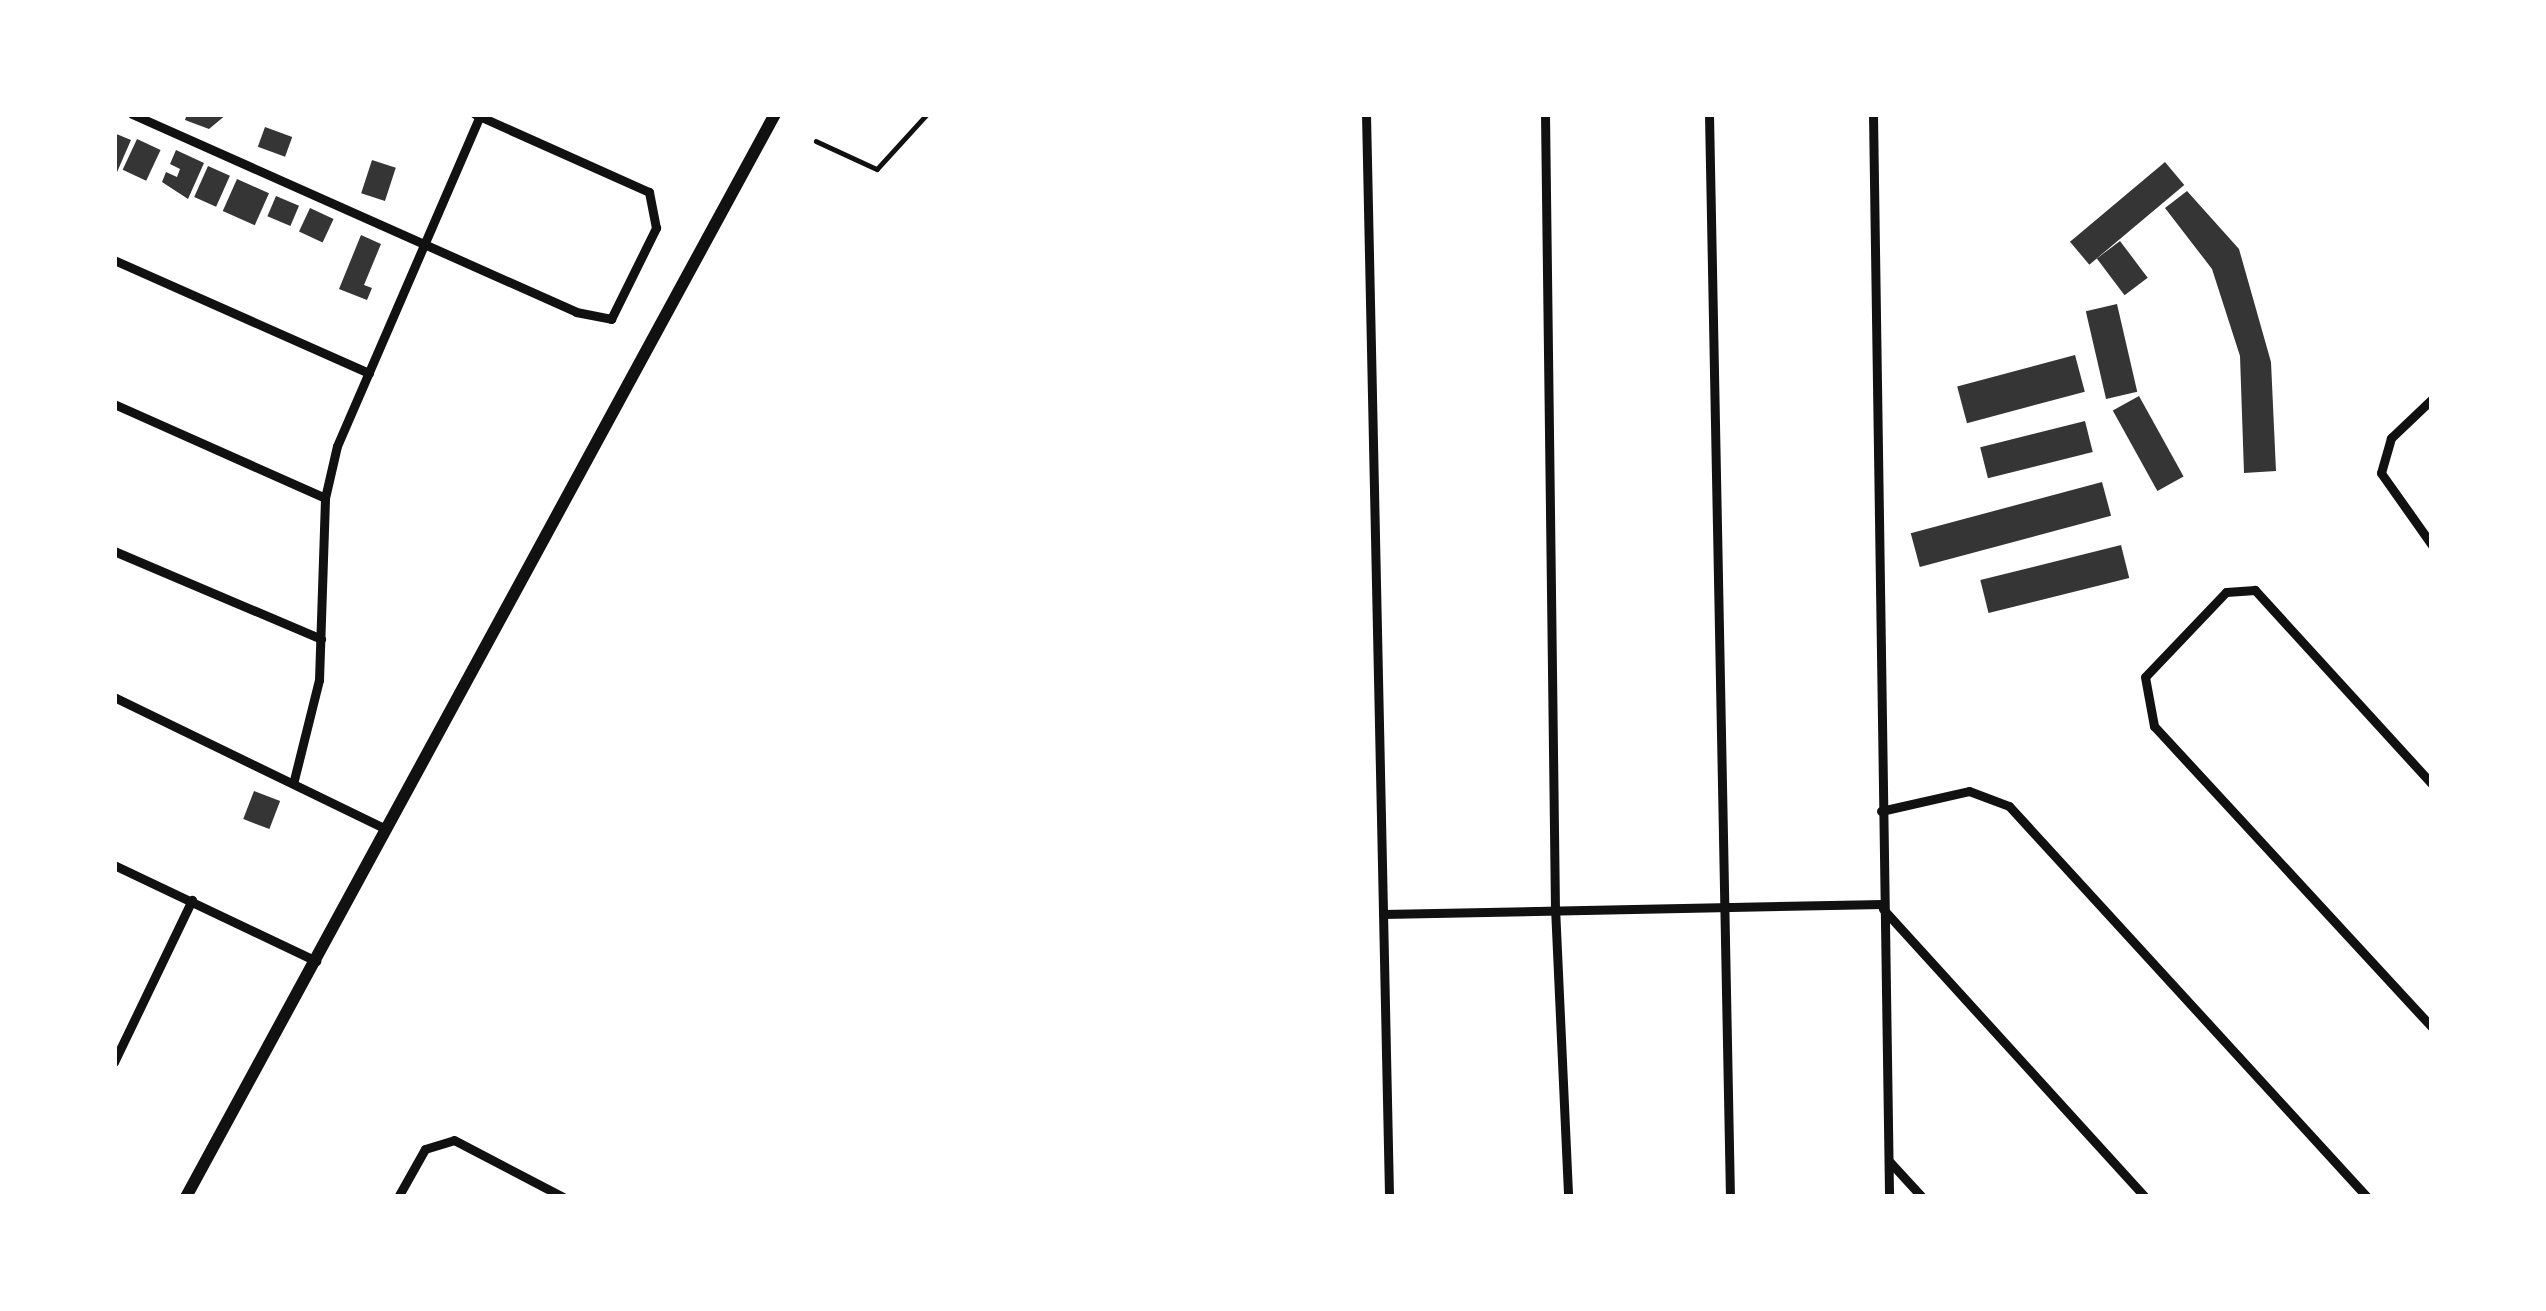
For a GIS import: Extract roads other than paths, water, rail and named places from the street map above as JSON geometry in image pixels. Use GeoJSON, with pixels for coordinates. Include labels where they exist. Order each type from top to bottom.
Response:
{"type":"FeatureCollection","features":[{"type":"Feature","properties":{"kind":"street"},"geometry":{"type":"LineString","coordinates":[[132,114],[425,246],[576,312],[611,319],[638,269],[657,218],[649,192],[479,115],[425,246],[337,446],[326,498],[321,639],[312,721],[294,780]]}},
{"type":"Feature","properties":{"kind":"street"},"geometry":{"type":"LineString","coordinates":[[186,1197],[775,114]]}},
{"type":"Feature","properties":{"kind":"street"},"geometry":{"type":"LineString","coordinates":[[1366,114],[1389,1197]]}},
{"type":"Feature","properties":{"kind":"street"},"geometry":{"type":"LineString","coordinates":[[1545,114],[1556,907],[1568,1197]]}},
{"type":"Feature","properties":{"kind":"street"},"geometry":{"type":"LineString","coordinates":[[1709,114],[1730,1197]]}},
{"type":"Feature","properties":{"kind":"street"},"geometry":{"type":"LineString","coordinates":[[1874,114],[1889,1197]]}},
{"type":"Feature","properties":{"kind":"street"},"geometry":{"type":"LineString","coordinates":[[114,260],[369,373]]}},
{"type":"Feature","properties":{"kind":"street"},"geometry":{"type":"LineString","coordinates":[[2432,399],[2391,438],[2381,473],[2432,544]]}},
{"type":"Feature","properties":{"kind":"street"},"geometry":{"type":"LineString","coordinates":[[114,404],[326,498]]}},
{"type":"Feature","properties":{"kind":"street"},"geometry":{"type":"LineString","coordinates":[[114,551],[321,639]]}},
{"type":"Feature","properties":{"kind":"street"},"geometry":{"type":"LineString","coordinates":[[2432,784],[2255,590],[2226,592],[2145,677],[2155,726],[2432,1027]]}},
{"type":"Feature","properties":{"kind":"street"},"geometry":{"type":"LineString","coordinates":[[114,697],[294,780],[384,828]]}},
{"type":"Feature","properties":{"kind":"street"},"geometry":{"type":"LineString","coordinates":[[1881,811],[1969,791],[2009,806],[2368,1197]]}},
{"type":"Feature","properties":{"kind":"street"},"geometry":{"type":"LineString","coordinates":[[114,865],[316,961]]}},
{"type":"Feature","properties":{"kind":"street"},"geometry":{"type":"LineString","coordinates":[[114,1062],[192,900]]}},
{"type":"Feature","properties":{"kind":"street"},"geometry":{"type":"LineString","coordinates":[[1383,914],[1556,907],[1883,906],[2145,1197]]}},
{"type":"Feature","properties":{"kind":"street"},"geometry":{"type":"LineString","coordinates":[[398,1197],[437,1141],[475,1150],[562,1197]]}},
{"type":"Feature","properties":{"kind":"street"},"geometry":{"type":"LineString","coordinates":[[1888,1161],[1922,1197]]}},
{"type":"Feature","properties":{"kind":"lane"},"geometry":{"type":"LineString","coordinates":[[816,141],[877,169],[927,114]]}}]}
